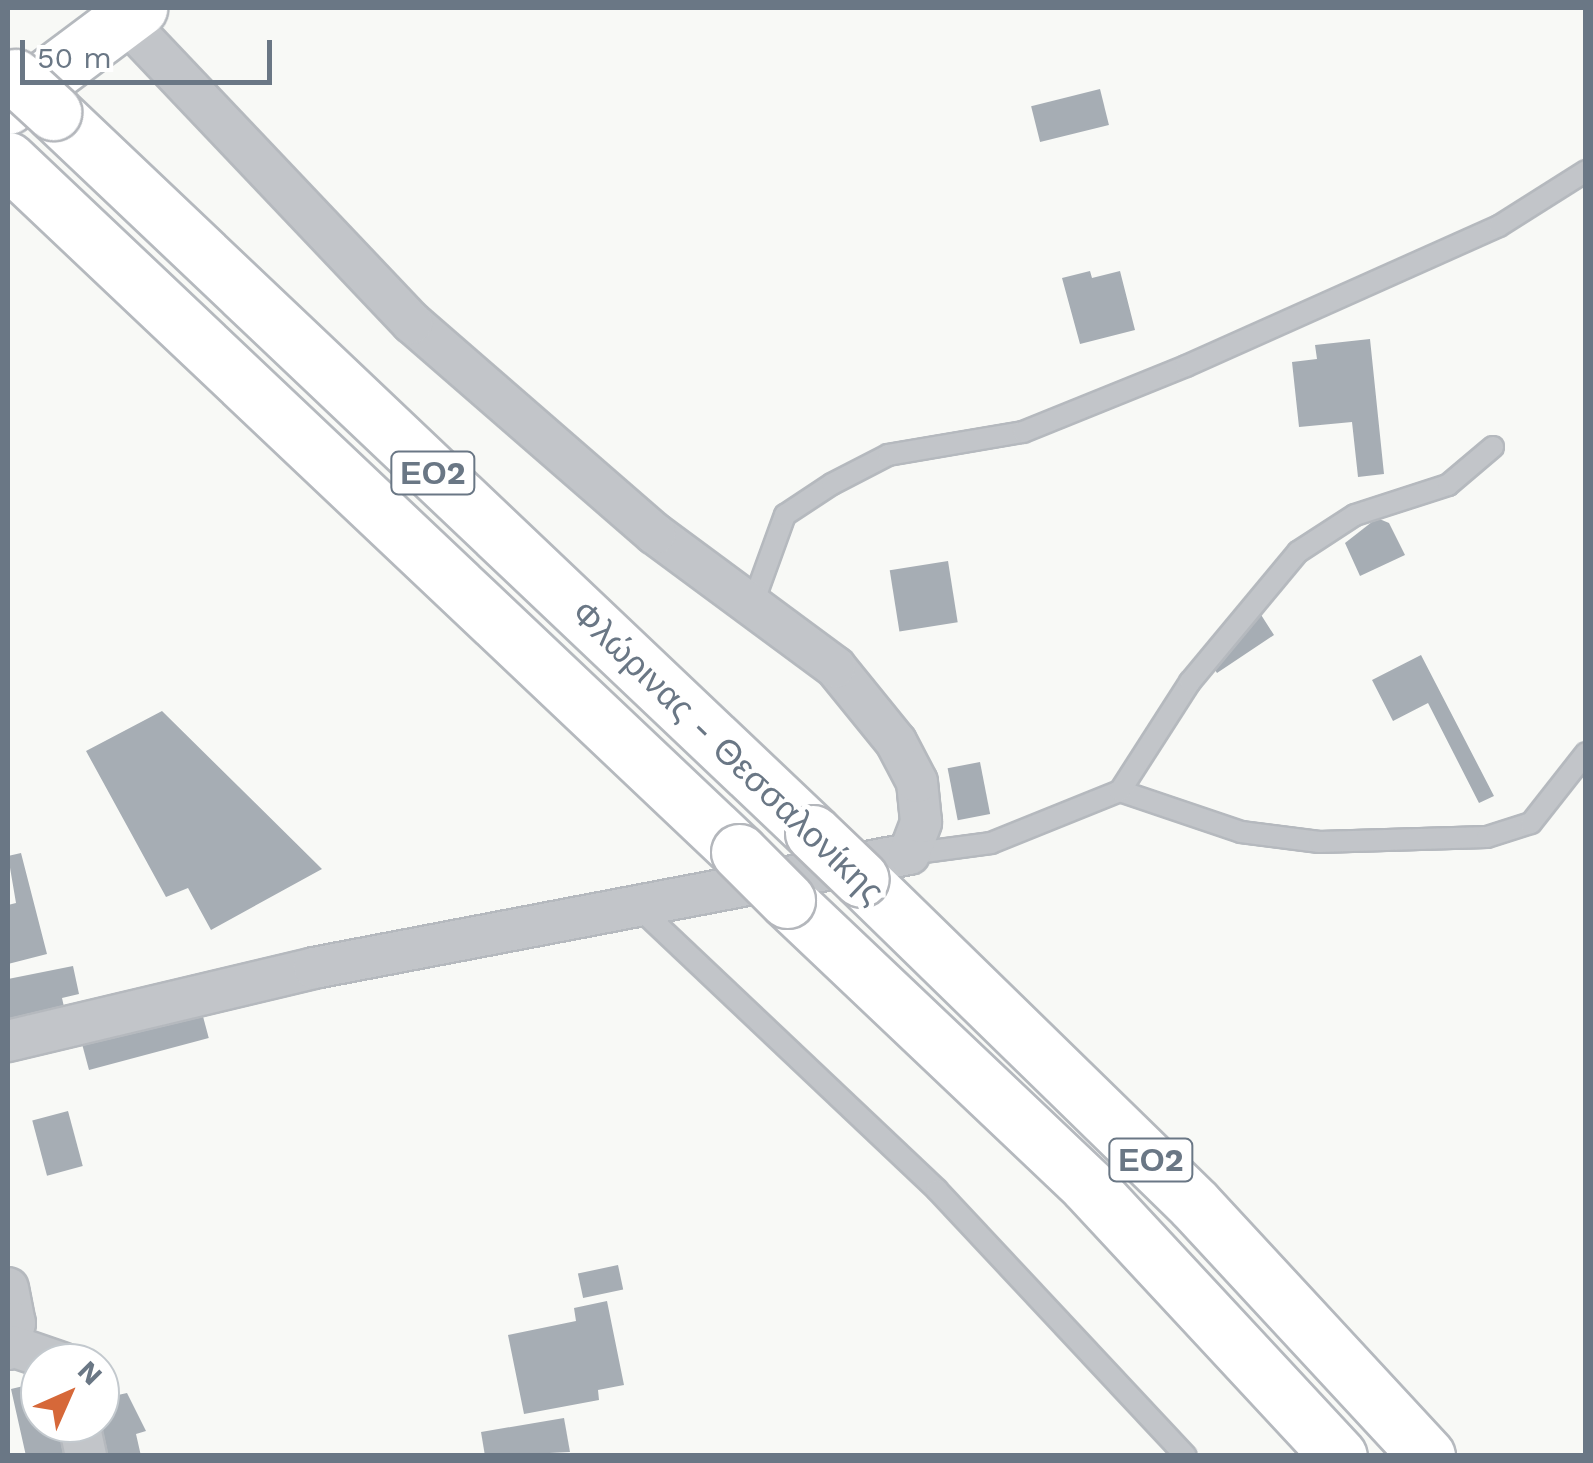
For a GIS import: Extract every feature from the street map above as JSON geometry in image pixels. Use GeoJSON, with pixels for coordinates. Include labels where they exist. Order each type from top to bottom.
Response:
{"type":"FeatureCollection","features":[{"type":"Feature","properties":{"kind":"main road"},"geometry":{"type":"LineString","coordinates":[[21,91],[131,13]]}},
{"type":"Feature","properties":{"kind":"main road","name":"Φλώρινας - Θεσσαλονίκης"},"geometry":{"type":"LineString","coordinates":[[21,91],[861,878],[1194,1204],[1427,1456]]}},
{"type":"Feature","properties":{"kind":"main road","name":"Φλώρινας - Θεσσαλονίκης"},"geometry":{"type":"LineString","coordinates":[[8,160],[1087,1185],[1339,1456]]}},
{"type":"Feature","properties":{"kind":"street"},"geometry":{"type":"LineString","coordinates":[[8,1041],[636,905],[909,854],[920,822],[918,782],[896,742],[835,667],[752,606],[412,323],[131,13]]}},
{"type":"Feature","properties":{"kind":"street"},"geometry":{"type":"LineString","coordinates":[[8,1288],[10,1347]]}},
{"type":"Feature","properties":{"kind":"lane"},"geometry":{"type":"LineString","coordinates":[[752,606],[785,515],[832,484],[888,455],[1023,432],[1186,366],[1499,226],[1586,171]]}},
{"type":"Feature","properties":{"kind":"lane"},"geometry":{"type":"LineString","coordinates":[[909,854],[991,843],[1120,792],[1190,682],[1298,552],[1355,515],[1448,485],[1492,447]]}},
{"type":"Feature","properties":{"kind":"lane"},"geometry":{"type":"LineString","coordinates":[[1120,792],[1240,832],[1319,842],[1486,837],[1531,823],[1586,754]]}},
{"type":"Feature","properties":{"kind":"lane"},"geometry":{"type":"LineString","coordinates":[[636,905],[937,1190],[1186,1456]]}},
{"type":"Feature","properties":{"kind":"building"},"geometry":{"type":"Polygon","coordinates":[[[1100,89],[1109,125],[1040,142],[1031,106],[1100,89]]]}},
{"type":"Feature","properties":{"kind":"building"},"geometry":{"type":"Polygon","coordinates":[[[1090,271],[1092,278],[1120,271],[1135,330],[1080,344],[1062,278],[1090,271]]]}},
{"type":"Feature","properties":{"kind":"building"},"geometry":{"type":"Polygon","coordinates":[[[1370,339],[1384,474],[1358,477],[1352,422],[1299,427],[1292,362],[1317,359],[1315,345],[1370,339]]]}},
{"type":"Feature","properties":{"kind":"building"},"geometry":{"type":"Polygon","coordinates":[[[1377,518],[1389,523],[1405,555],[1360,576],[1345,543],[1377,518]]]}},
{"type":"Feature","properties":{"kind":"building"},"geometry":{"type":"Polygon","coordinates":[[[948,561],[958,622],[899,631],[890,570],[948,561]]]}},
{"type":"Feature","properties":{"kind":"building"},"geometry":{"type":"Polygon","coordinates":[[[1258,610],[1274,635],[1217,673],[1209,661],[1237,642],[1229,630],[1258,610]]]}},
{"type":"Feature","properties":{"kind":"building"},"geometry":{"type":"Polygon","coordinates":[[[1421,655],[1494,796],[1479,803],[1428,703],[1393,721],[1372,680],[1421,655]]]}},
{"type":"Feature","properties":{"kind":"building"},"geometry":{"type":"Polygon","coordinates":[[[162,711],[322,869],[211,930],[188,888],[166,897],[86,751],[162,711]]]}},
{"type":"Feature","properties":{"kind":"building"},"geometry":{"type":"Polygon","coordinates":[[[980,762],[990,814],[958,820],[948,768],[980,762]]]}},
{"type":"Feature","properties":{"kind":"building"},"geometry":{"type":"Polygon","coordinates":[[[21,853],[47,954],[8,964],[8,905],[16,903],[8,856],[21,853]]]}},
{"type":"Feature","properties":{"kind":"building"},"geometry":{"type":"Polygon","coordinates":[[[73,966],[79,994],[62,998],[67,1020],[8,1033],[8,979],[73,966]]]}},
{"type":"Feature","properties":{"kind":"building"},"geometry":{"type":"Polygon","coordinates":[[[201,1009],[209,1038],[89,1070],[81,1041],[201,1009]]]}},
{"type":"Feature","properties":{"kind":"building"},"geometry":{"type":"Polygon","coordinates":[[[68,1111],[83,1166],[47,1176],[32,1121],[68,1111]]]}},
{"type":"Feature","properties":{"kind":"building"},"geometry":{"type":"Polygon","coordinates":[[[618,1265],[623,1289],[583,1298],[578,1274],[618,1265]]]}},
{"type":"Feature","properties":{"kind":"building"},"geometry":{"type":"Polygon","coordinates":[[[607,1301],[624,1385],[598,1390],[599,1400],[524,1414],[508,1335],[576,1321],[574,1308],[607,1301]]]}},
{"type":"Feature","properties":{"kind":"building"},"geometry":{"type":"Polygon","coordinates":[[[20,1387],[20,1429],[11,1389],[20,1387]]]}},
{"type":"Feature","properties":{"kind":"building"},"geometry":{"type":"Polygon","coordinates":[[[127,1393],[146,1431],[136,1434],[141,1456],[100,1456],[97,1443],[120,1443],[120,1395],[127,1393]]]}},
{"type":"Feature","properties":{"kind":"building"},"geometry":{"type":"Polygon","coordinates":[[[564,1418],[570,1452],[485,1456],[481,1432],[564,1418]]]}},
{"type":"Feature","properties":{"kind":"building"},"geometry":{"type":"Polygon","coordinates":[[[23,1443],[69,1443],[71,1453],[26,1456],[23,1443]]]}}]}
